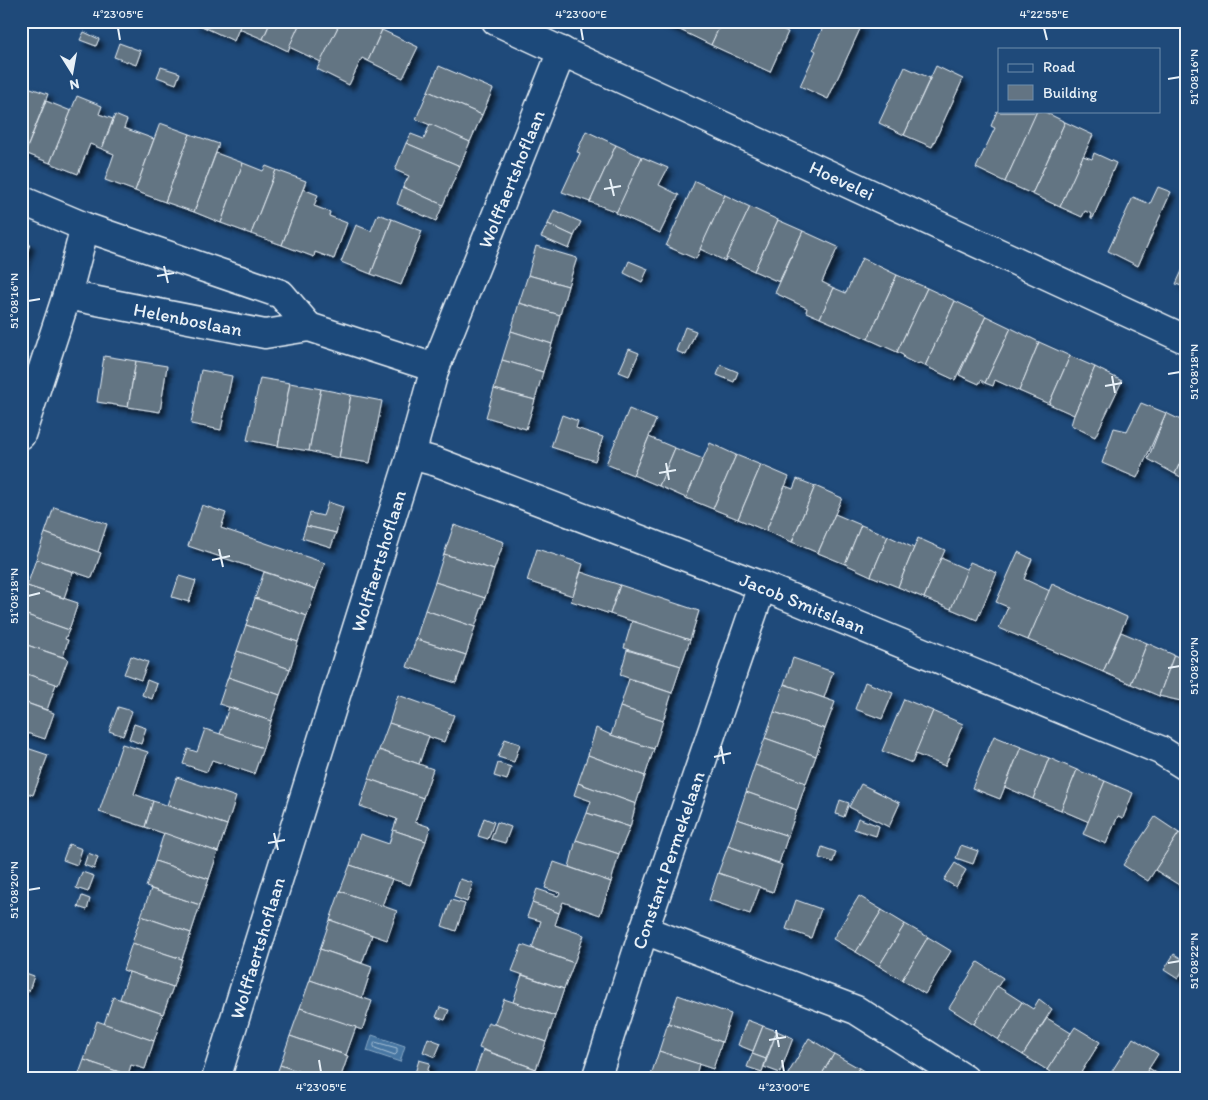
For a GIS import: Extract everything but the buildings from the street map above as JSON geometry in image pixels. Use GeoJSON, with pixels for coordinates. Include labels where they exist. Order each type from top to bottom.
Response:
{"type":"FeatureCollection","features":[{"type":"Feature","properties":{"kind":"street","name":"Hoevelei"},"geometry":{"type":"LineString","coordinates":[[496,21],[1187,340]]}},
{"type":"Feature","properties":{"kind":"street","name":"Wolffaertshoflaan"},"geometry":{"type":"LineString","coordinates":[[216,1079],[412,455],[435,368],[562,51]]}},
{"type":"Feature","properties":{"kind":"street"},"geometry":{"type":"LineString","coordinates":[[21,200],[85,226],[281,294],[310,327]]}},
{"type":"Feature","properties":{"kind":"street"},"geometry":{"type":"LineString","coordinates":[[21,435],[67,295],[85,226]]}},
{"type":"Feature","properties":{"kind":"street","name":"Helenboslaan"},"geometry":{"type":"LineString","coordinates":[[67,295],[265,334],[310,327],[435,368]]}},
{"type":"Feature","properties":{"kind":"street","name":"Jacob Smitslaan"},"geometry":{"type":"LineString","coordinates":[[412,455],[437,462],[762,586],[1160,750],[1187,767]]}},
{"type":"Feature","properties":{"kind":"street","name":"Constant Permekelaan"},"geometry":{"type":"LineString","coordinates":[[596,1079],[644,930],[762,586]]}},
{"type":"Feature","properties":{"kind":"street"},"geometry":{"type":"LineString","coordinates":[[644,930],[856,1010],[965,1079]]}},
{"type":"Feature","properties":{"kind":"water"},"geometry":{"type":"Polygon","coordinates":[[[372,1035],[405,1046],[400,1062],[367,1051],[372,1035]]]}}]}
